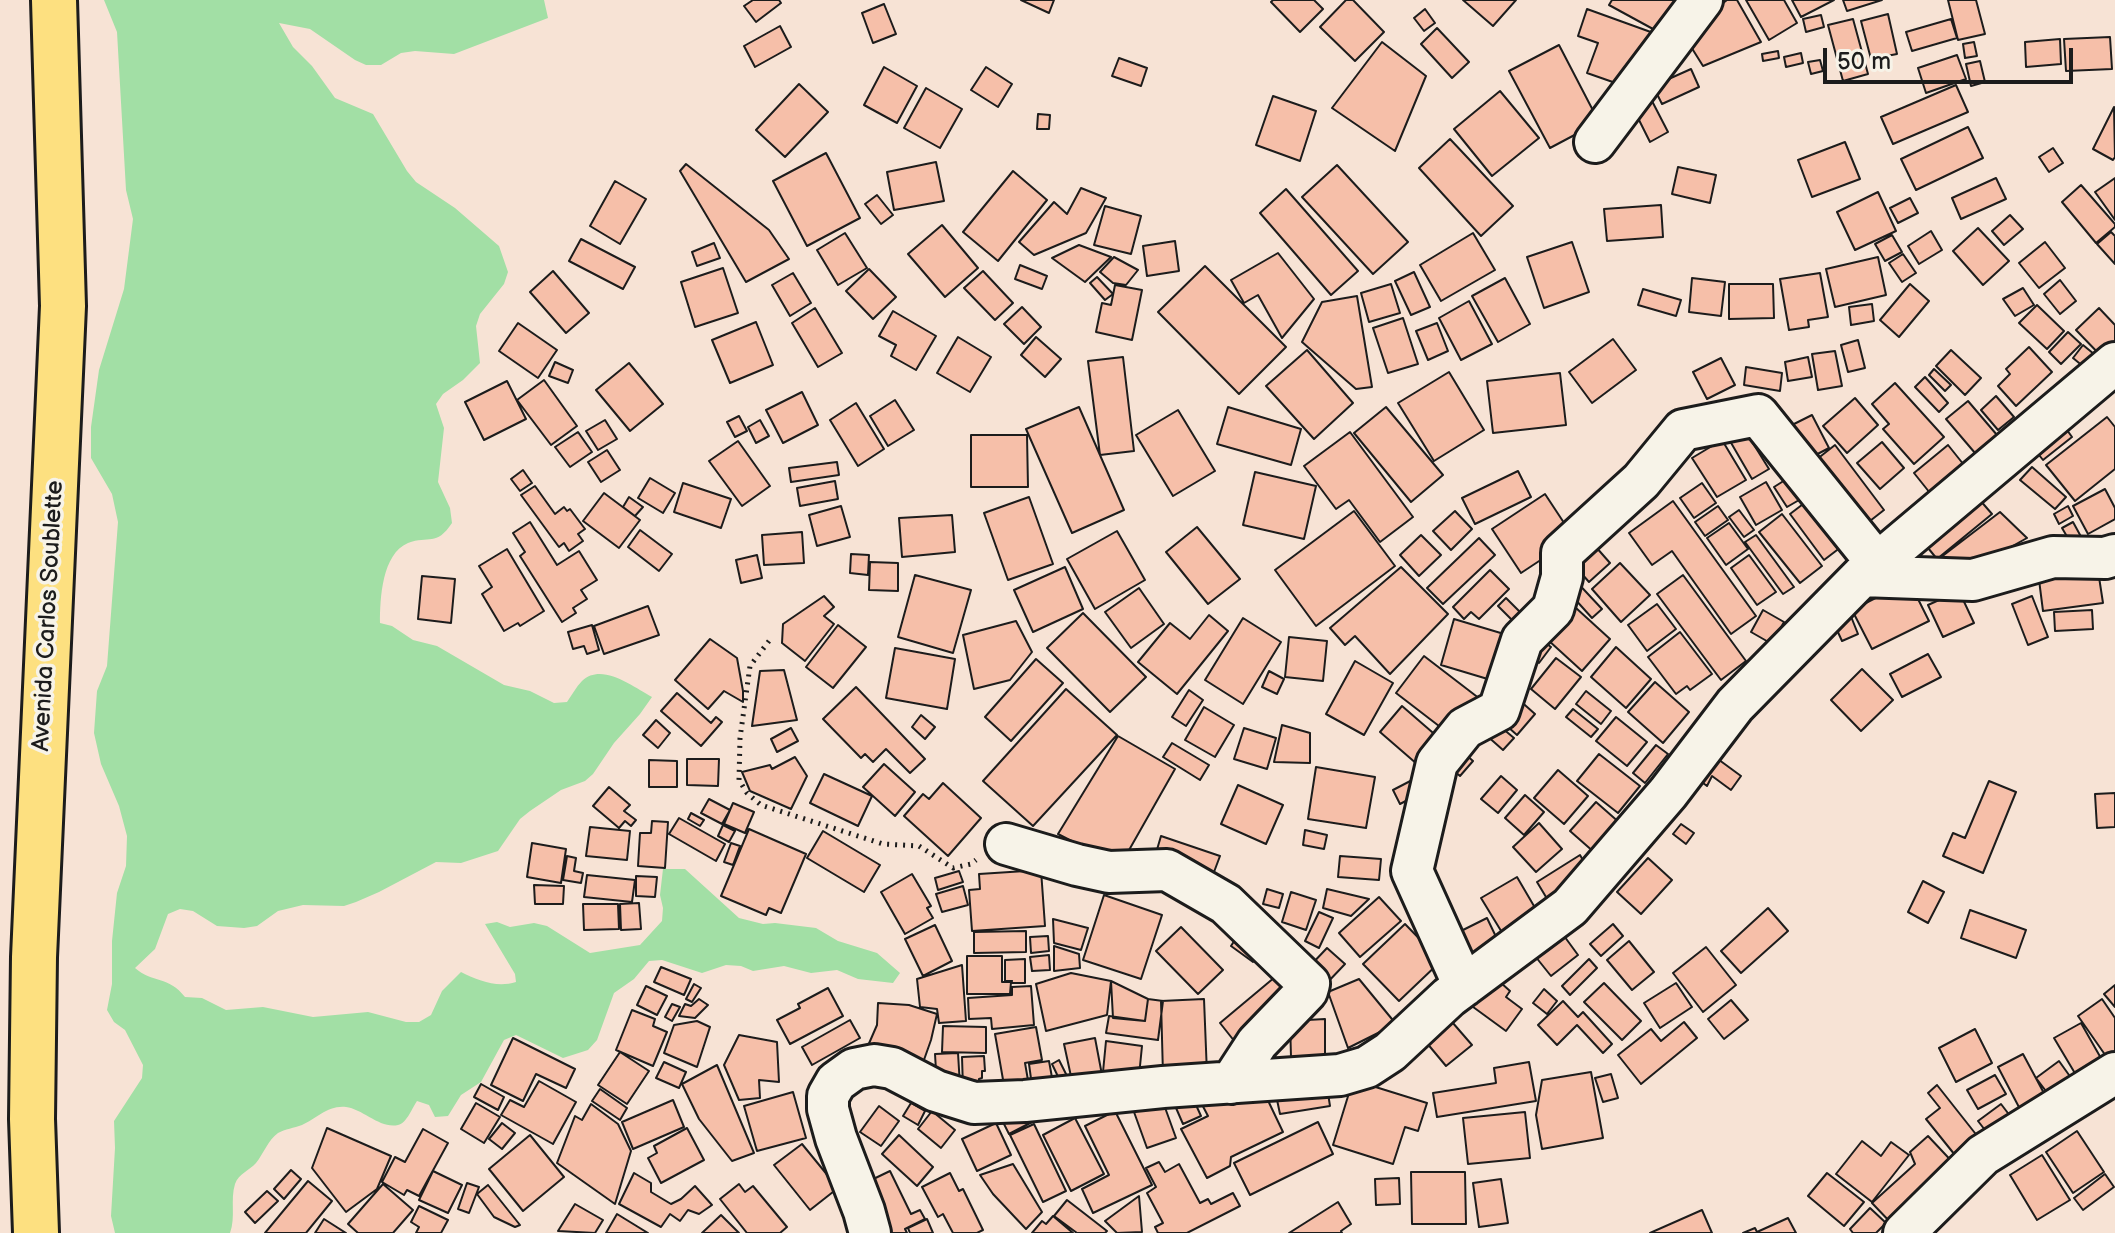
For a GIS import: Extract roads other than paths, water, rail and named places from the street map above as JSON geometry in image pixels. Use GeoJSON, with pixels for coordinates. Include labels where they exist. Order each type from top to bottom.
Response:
{"type":"FeatureCollection","features":[{"type":"Feature","properties":{"kind":"main road","name":"Avenida Carlos Soublette"},"geometry":{"type":"LineString","coordinates":[[36,1233],[32,1119],[34,957],[63,306],[54,0]]}},
{"type":"Feature","properties":{"kind":"street"},"geometry":{"type":"LineString","coordinates":[[1595,142],[1702,0]]}},
{"type":"Feature","properties":{"kind":"street"},"geometry":{"type":"LineString","coordinates":[[870,1233],[828,1109],[828,1096],[836,1082],[854,1069],[874,1065],[892,1068],[936,1091],[974,1103],[1340,1075],[1367,1067],[1390,1052],[1449,997],[1570,907],[1668,793],[1735,705],[1869,570],[2115,363]]}},
{"type":"Feature","properties":{"kind":"street"},"geometry":{"type":"LineString","coordinates":[[1464,986],[1412,871],[1437,763],[1465,728],[1499,710],[1522,640],[1553,609],[1562,577],[1562,553],[1641,481],[1683,430],[1758,415],[1869,570],[1973,580],[2053,557],[2105,558],[2115,555]]}},
{"type":"Feature","properties":{"kind":"street"},"geometry":{"type":"LineString","coordinates":[[1006,844],[1109,872],[1167,870],[1226,904],[1309,984],[1307,991],[1257,1043],[1231,1083]]}},
{"type":"Feature","properties":{"kind":"street"},"geometry":{"type":"LineString","coordinates":[[1904,1233],[1983,1155],[2115,1073]]}}]}
